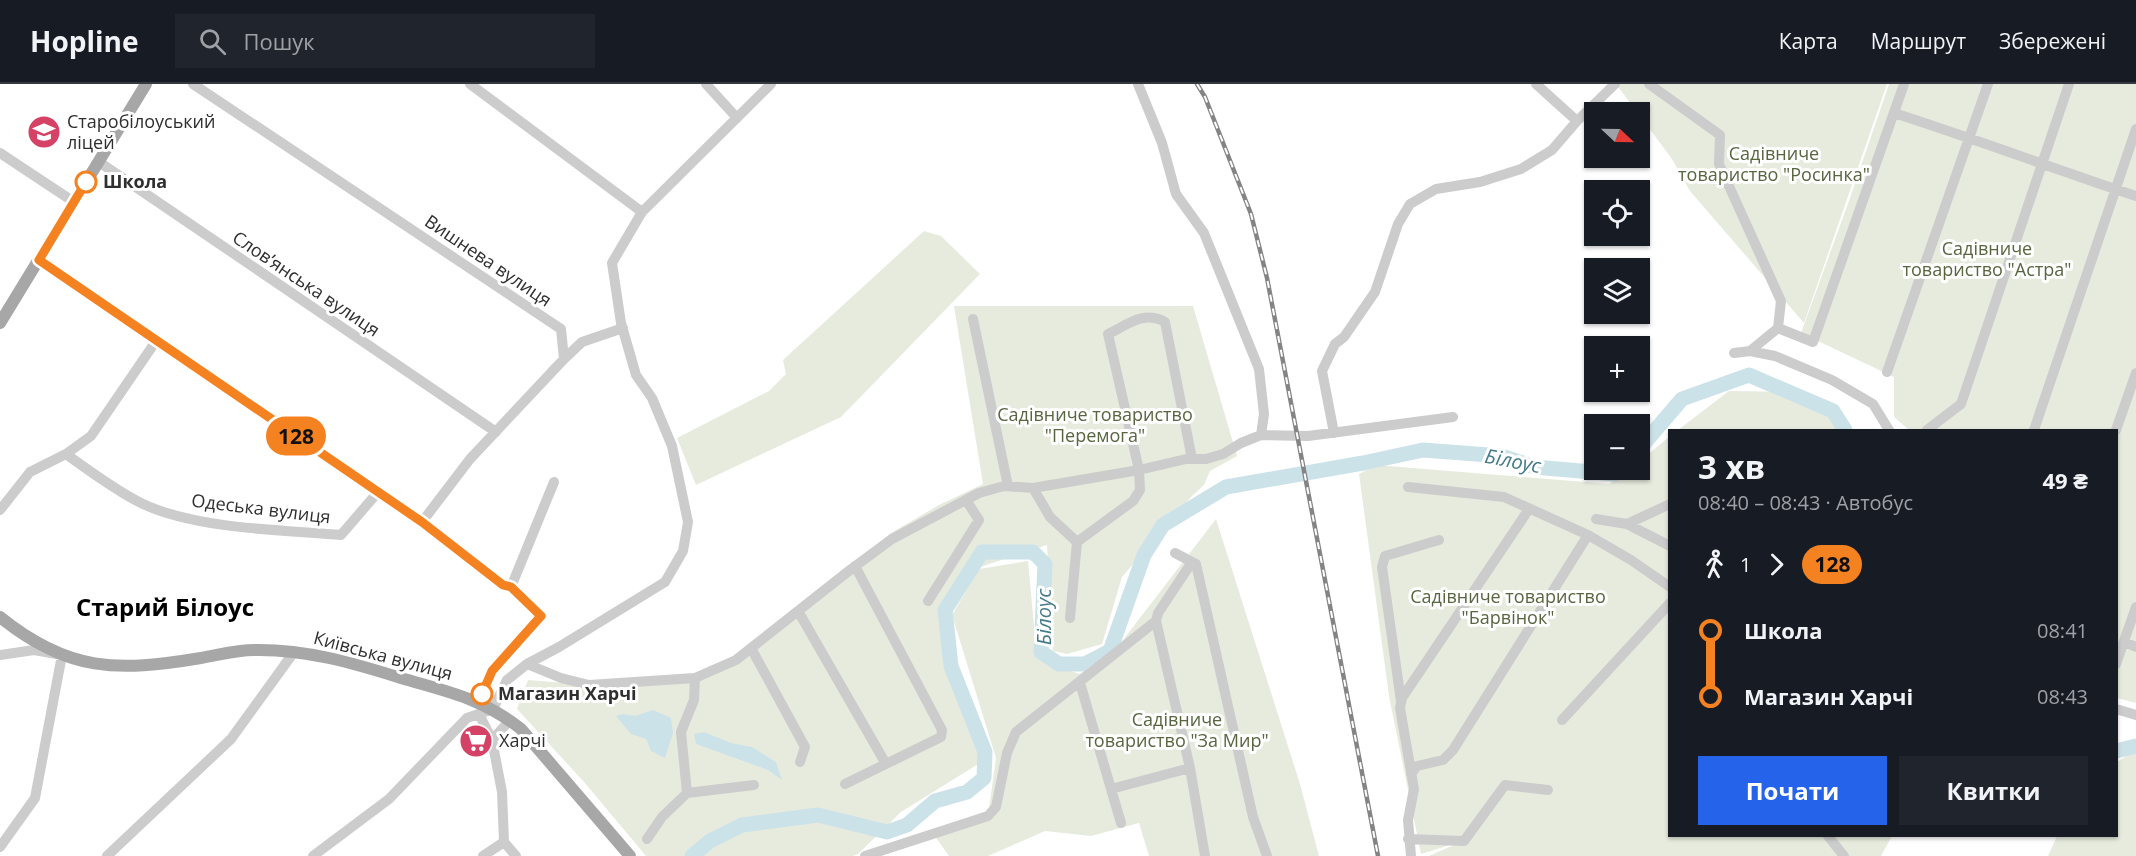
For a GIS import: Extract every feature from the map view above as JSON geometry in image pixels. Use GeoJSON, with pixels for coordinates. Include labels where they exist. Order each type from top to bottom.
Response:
{"type":"FeatureCollection","features":[{"type":"Feature","properties":{"kind":"main road"},"geometry":{"type":"LineString","coordinates":[[0,323],[146,84]]}},
{"type":"Feature","properties":{"kind":"main road","name":"Київська вулиця"},"geometry":{"type":"LineString","coordinates":[[0,616],[18,631],[62,655],[93,663],[121,666],[162,664],[235,651],[294,652],[335,658],[479,708],[493,709],[510,720],[533,742],[630,856]]}},
{"type":"Feature","properties":{"kind":"street","name":"Вишнева вулиця"},"geometry":{"type":"LineString","coordinates":[[193,84],[561,329],[564,359]]}},
{"type":"Feature","properties":{"kind":"street"},"geometry":{"type":"LineString","coordinates":[[470,84],[642,212]]}},
{"type":"Feature","properties":{"kind":"street"},"geometry":{"type":"LineString","coordinates":[[706,84],[737,118]]}},
{"type":"Feature","properties":{"kind":"street"},"geometry":{"type":"LineString","coordinates":[[493,709],[507,680],[527,664],[559,647],[664,582],[683,551],[688,522],[672,446],[652,398],[636,375],[623,328],[612,263],[642,212],[771,84]]}},
{"type":"Feature","properties":{"kind":"street"},"geometry":{"type":"LineString","coordinates":[[1138,84],[1162,143],[1176,194],[1204,232],[1259,369],[1264,414],[1261,435]]}},
{"type":"Feature","properties":{"kind":"street"},"geometry":{"type":"LineString","coordinates":[[1536,84],[1576,121]]}},
{"type":"Feature","properties":{"kind":"street"},"geometry":{"type":"LineString","coordinates":[[1334,433],[1322,371],[1335,344],[1344,337],[1375,292],[1398,224],[1410,204],[1436,189],[1480,182],[1521,169],[1552,150],[1576,121],[1615,84]]}},
{"type":"Feature","properties":{"kind":"street"},"geometry":{"type":"LineString","coordinates":[[1649,84],[1720,135],[1719,164],[1781,301],[1778,328],[1750,351]]}},
{"type":"Feature","properties":{"kind":"street"},"geometry":{"type":"LineString","coordinates":[[1778,328],[1813,342],[1904,84]]}},
{"type":"Feature","properties":{"kind":"street"},"geometry":{"type":"LineString","coordinates":[[1887,372],[1988,84]]}},
{"type":"Feature","properties":{"kind":"street"},"geometry":{"type":"LineString","coordinates":[[1928,429],[1961,404],[2069,84]]}},
{"type":"Feature","properties":{"kind":"street"},"geometry":{"type":"LineString","coordinates":[[1893,113],[1970,137],[2042,165],[2136,196]]}},
{"type":"Feature","properties":{"kind":"street"},"geometry":{"type":"LineString","coordinates":[[2034,429],[2136,129]]}},
{"type":"Feature","properties":{"kind":"street"},"geometry":{"type":"LineString","coordinates":[[0,153],[74,202]]}},
{"type":"Feature","properties":{"kind":"street","name":"Словʼянська вулиця"},"geometry":{"type":"LineString","coordinates":[[99,162],[496,432]]}},
{"type":"Feature","properties":{"kind":"street"},"geometry":{"type":"LineString","coordinates":[[39,260],[422,522],[503,585],[511,587],[541,616],[492,671],[479,708],[389,800],[313,856]]}},
{"type":"Feature","properties":{"kind":"street"},"geometry":{"type":"LineString","coordinates":[[1070,618],[1077,542],[1133,501],[1140,490],[1139,470],[1108,334],[1146,316],[1157,317],[1165,322],[1192,459]]}},
{"type":"Feature","properties":{"kind":"street"},"geometry":{"type":"LineString","coordinates":[[973,319],[1008,486]]}},
{"type":"Feature","properties":{"kind":"street"},"geometry":{"type":"LineString","coordinates":[[422,522],[470,459],[564,359],[582,342],[623,328]]}},
{"type":"Feature","properties":{"kind":"street"},"geometry":{"type":"LineString","coordinates":[[0,510],[30,472],[66,454],[91,436],[156,341]]}},
{"type":"Feature","properties":{"kind":"street"},"geometry":{"type":"LineString","coordinates":[[1734,353],[1750,351],[1775,356],[1832,380],[1873,404],[1888,429]]}},
{"type":"Feature","properties":{"kind":"street"},"geometry":{"type":"LineString","coordinates":[[2116,429],[2136,373]]}},
{"type":"Feature","properties":{"kind":"street"},"geometry":{"type":"LineString","coordinates":[[527,664],[561,678],[589,685],[695,678],[736,660],[855,566],[892,540],[979,493],[1008,486],[1033,488],[1192,459],[1206,459],[1223,454],[1261,435],[1308,436],[1453,417]]}},
{"type":"Feature","properties":{"kind":"street","name":"Одеська вулиця"},"geometry":{"type":"LineString","coordinates":[[66,454],[143,504],[197,521],[341,535],[378,492]]}},
{"type":"Feature","properties":{"kind":"street"},"geometry":{"type":"LineString","coordinates":[[511,587],[554,482]]}},
{"type":"Feature","properties":{"kind":"street"},"geometry":{"type":"LineString","coordinates":[[1408,487],[1504,497],[1588,535],[1631,560],[1668,586]]}},
{"type":"Feature","properties":{"kind":"street"},"geometry":{"type":"LineString","coordinates":[[1033,488],[1050,517],[1077,542]]}},
{"type":"Feature","properties":{"kind":"street"},"geometry":{"type":"LineString","coordinates":[[928,601],[979,520],[966,500]]}},
{"type":"Feature","properties":{"kind":"street"},"geometry":{"type":"LineString","coordinates":[[1627,524],[1668,505]]}},
{"type":"Feature","properties":{"kind":"street"},"geometry":{"type":"LineString","coordinates":[[1401,702],[1529,509]]}},
{"type":"Feature","properties":{"kind":"street"},"geometry":{"type":"LineString","coordinates":[[1596,519],[1627,524],[1668,545]]}},
{"type":"Feature","properties":{"kind":"street"},"geometry":{"type":"LineString","coordinates":[[1412,774],[1417,766],[1443,760],[1454,750],[1588,535]]}},
{"type":"Feature","properties":{"kind":"street"},"geometry":{"type":"LineString","coordinates":[[1411,856],[1408,820],[1414,789],[1400,708],[1382,567],[1384,556],[1439,540]]}},
{"type":"Feature","properties":{"kind":"street"},"geometry":{"type":"LineString","coordinates":[[1175,553],[1196,564],[1253,817],[1267,856]]}},
{"type":"Feature","properties":{"kind":"street"},"geometry":{"type":"LineString","coordinates":[[1192,562],[1158,613],[1156,621],[1190,768],[1205,856]]}},
{"type":"Feature","properties":{"kind":"street"},"geometry":{"type":"LineString","coordinates":[[844,784],[941,737],[942,730],[855,566]]}},
{"type":"Feature","properties":{"kind":"street"},"geometry":{"type":"LineString","coordinates":[[1562,720],[1668,605]]}},
{"type":"Feature","properties":{"kind":"street"},"geometry":{"type":"LineString","coordinates":[[2118,658],[2136,607]]}},
{"type":"Feature","properties":{"kind":"street"},"geometry":{"type":"LineString","coordinates":[[798,611],[886,764]]}},
{"type":"Feature","properties":{"kind":"street"},"geometry":{"type":"LineString","coordinates":[[865,856],[988,816],[996,807],[1007,753],[1016,732],[1156,621]]}},
{"type":"Feature","properties":{"kind":"street"},"geometry":{"type":"LineString","coordinates":[[2124,642],[2136,647]]}},
{"type":"Feature","properties":{"kind":"street"},"geometry":{"type":"LineString","coordinates":[[750,648],[805,747],[800,762]]}},
{"type":"Feature","properties":{"kind":"street"},"geometry":{"type":"LineString","coordinates":[[0,655],[34,650],[62,655],[35,798],[0,847]]}},
{"type":"Feature","properties":{"kind":"street"},"geometry":{"type":"LineString","coordinates":[[107,856],[231,739],[294,652]]}},
{"type":"Feature","properties":{"kind":"street"},"geometry":{"type":"LineString","coordinates":[[687,793],[681,732],[694,700],[695,678]]}},
{"type":"Feature","properties":{"kind":"street"},"geometry":{"type":"LineString","coordinates":[[1080,683],[1121,824]]}},
{"type":"Feature","properties":{"kind":"street"},"geometry":{"type":"LineString","coordinates":[[479,708],[492,740],[502,792],[504,842],[516,856]]}},
{"type":"Feature","properties":{"kind":"street"},"geometry":{"type":"LineString","coordinates":[[2118,710],[2136,715]]}},
{"type":"Feature","properties":{"kind":"street"},"geometry":{"type":"LineString","coordinates":[[492,740],[510,720]]}},
{"type":"Feature","properties":{"kind":"street"},"geometry":{"type":"LineString","coordinates":[[1111,789],[1190,768]]}},
{"type":"Feature","properties":{"kind":"street"},"geometry":{"type":"LineString","coordinates":[[647,839],[662,817],[687,793],[754,785]]}},
{"type":"Feature","properties":{"kind":"street"},"geometry":{"type":"LineString","coordinates":[[1408,839],[1464,841],[1505,785],[1548,789]]}},
{"type":"Feature","properties":{"kind":"street"},"geometry":{"type":"LineString","coordinates":[[1829,837],[1844,856]]}},
{"type":"Feature","properties":{"kind":"street"},"geometry":{"type":"LineString","coordinates":[[483,856],[504,842]]}},
{"type":"Feature","properties":{"kind":"green space","name":"Садівниче товариство \"Росинка\""},"geometry":{"type":"Polygon","coordinates":[[[1616,84],[1887,84],[1804,323],[1690,191],[1672,159],[1650,129],[1650,102],[1630,102],[1616,84]]]}},
{"type":"Feature","properties":{"kind":"green space","name":"Садівниче товариство \"Астра\""},"geometry":{"type":"Polygon","coordinates":[[[1889,84],[2136,84],[2136,703],[2118,698],[2118,429],[1908,429],[1894,417],[1894,377],[1801,333],[1889,84]]]}},
{"type":"Feature","properties":{"kind":"green space"},"geometry":{"type":"Polygon","coordinates":[[[924,231],[941,236],[980,274],[841,417],[696,485],[677,438],[769,391],[786,374],[783,360],[924,231]]]}},
{"type":"Feature","properties":{"kind":"green space","name":"Садівниче товариство \"Перемога\""},"geometry":{"type":"Polygon","coordinates":[[[954,306],[1193,306],[1237,456],[1210,471],[1204,485],[1122,577],[1102,644],[1067,654],[1053,651],[1047,545],[965,572],[946,603],[940,628],[963,705],[983,761],[901,812],[858,854],[853,856],[646,856],[584,782],[517,709],[528,680],[589,685],[716,672],[891,533],[939,505],[983,484],[954,306]]]}},
{"type":"Feature","properties":{"kind":"green space"},"geometry":{"type":"Polygon","coordinates":[[[1729,391],[1793,392],[1832,414],[1837,429],[1679,429],[1729,391]]]}},
{"type":"Feature","properties":{"kind":"green space","name":"Садівниче товариство \"Барвінок\""},"geometry":{"type":"Polygon","coordinates":[[[1668,438],[1668,837],[1891,837],[1881,856],[1429,856],[1463,841],[1421,854],[1389,696],[1359,474],[1376,465],[1609,484],[1614,480],[1650,480],[1650,453],[1668,438]]]}},
{"type":"Feature","properties":{"kind":"green space","name":"Садівниче товариство \"За Мир\""},"geometry":{"type":"Polygon","coordinates":[[[1216,519],[1300,784],[1319,856],[1149,856],[1139,823],[1091,836],[1045,831],[988,856],[949,856],[934,835],[988,816],[996,758],[952,615],[979,569],[1028,561],[1037,658],[1079,674],[1113,653],[1216,519]]]}},
{"type":"Feature","properties":{"kind":"green space"},"geometry":{"type":"Polygon","coordinates":[[[2136,751],[2136,856],[2048,856],[2057,837],[2118,837],[2118,761],[2136,751]]]}},
{"type":"Feature","properties":{"kind":"water"},"geometry":{"type":"Polygon","coordinates":[[[653,710],[671,718],[673,733],[665,758],[651,751],[646,739],[631,734],[616,716],[623,714],[635,716],[653,710]]]}},
{"type":"Feature","properties":{"kind":"water"},"geometry":{"type":"Polygon","coordinates":[[[704,732],[731,743],[752,747],[776,762],[782,780],[768,770],[696,744],[694,734],[704,732]]]}},
{"type":"Feature","properties":{"kind":"waterway","name":"Білоус"},"geometry":{"type":"LineString","coordinates":[[1650,436],[1682,399],[1749,375],[1833,411],[1844,429]]}},
{"type":"Feature","properties":{"kind":"waterway","name":"Білоус"},"geometry":{"type":"LineString","coordinates":[[692,856],[710,841],[742,825],[818,815],[887,832],[907,825],[935,801],[967,792],[984,778],[985,752],[951,666],[945,610],[982,552],[1033,552],[1045,564],[1041,652],[1059,664],[1085,664],[1110,651],[1144,555],[1163,525],[1226,487],[1423,450],[1502,456],[1534,467],[1584,471]]}},
{"type":"Feature","properties":{"kind":"waterway","name":"Білоус"},"geometry":{"type":"LineString","coordinates":[[2118,750],[2136,746]]}},
{"type":"Feature","properties":{"kind":"railway"},"geometry":{"type":"LineString","coordinates":[[1197,84],[1205,97],[1251,214],[1267,278],[1378,856]]}},
{"type":"Feature","properties":{"kind":"bus line","name":"128"},"geometry":{"type":"LineString","coordinates":[[86,182],[39,260],[422,522],[503,585],[511,587],[541,616],[492,671],[482,694]]}},
{"type":"Feature","properties":{"kind":"place","name":"Старобілоуський ліцей"},"geometry":{"type":"Point","coordinates":[44,132]}},
{"type":"Feature","properties":{"kind":"place","name":"Школа"},"geometry":{"type":"Point","coordinates":[86,182]}},
{"type":"Feature","properties":{"kind":"place","name":"Магазин Харчі"},"geometry":{"type":"Point","coordinates":[482,694]}},
{"type":"Feature","properties":{"kind":"place","name":"Харчі"},"geometry":{"type":"Point","coordinates":[476,741]}},
{"type":"Feature","properties":{"kind":"district","name":"Старий Білоус"},"geometry":{"type":"Point","coordinates":[165,608]}}]}
